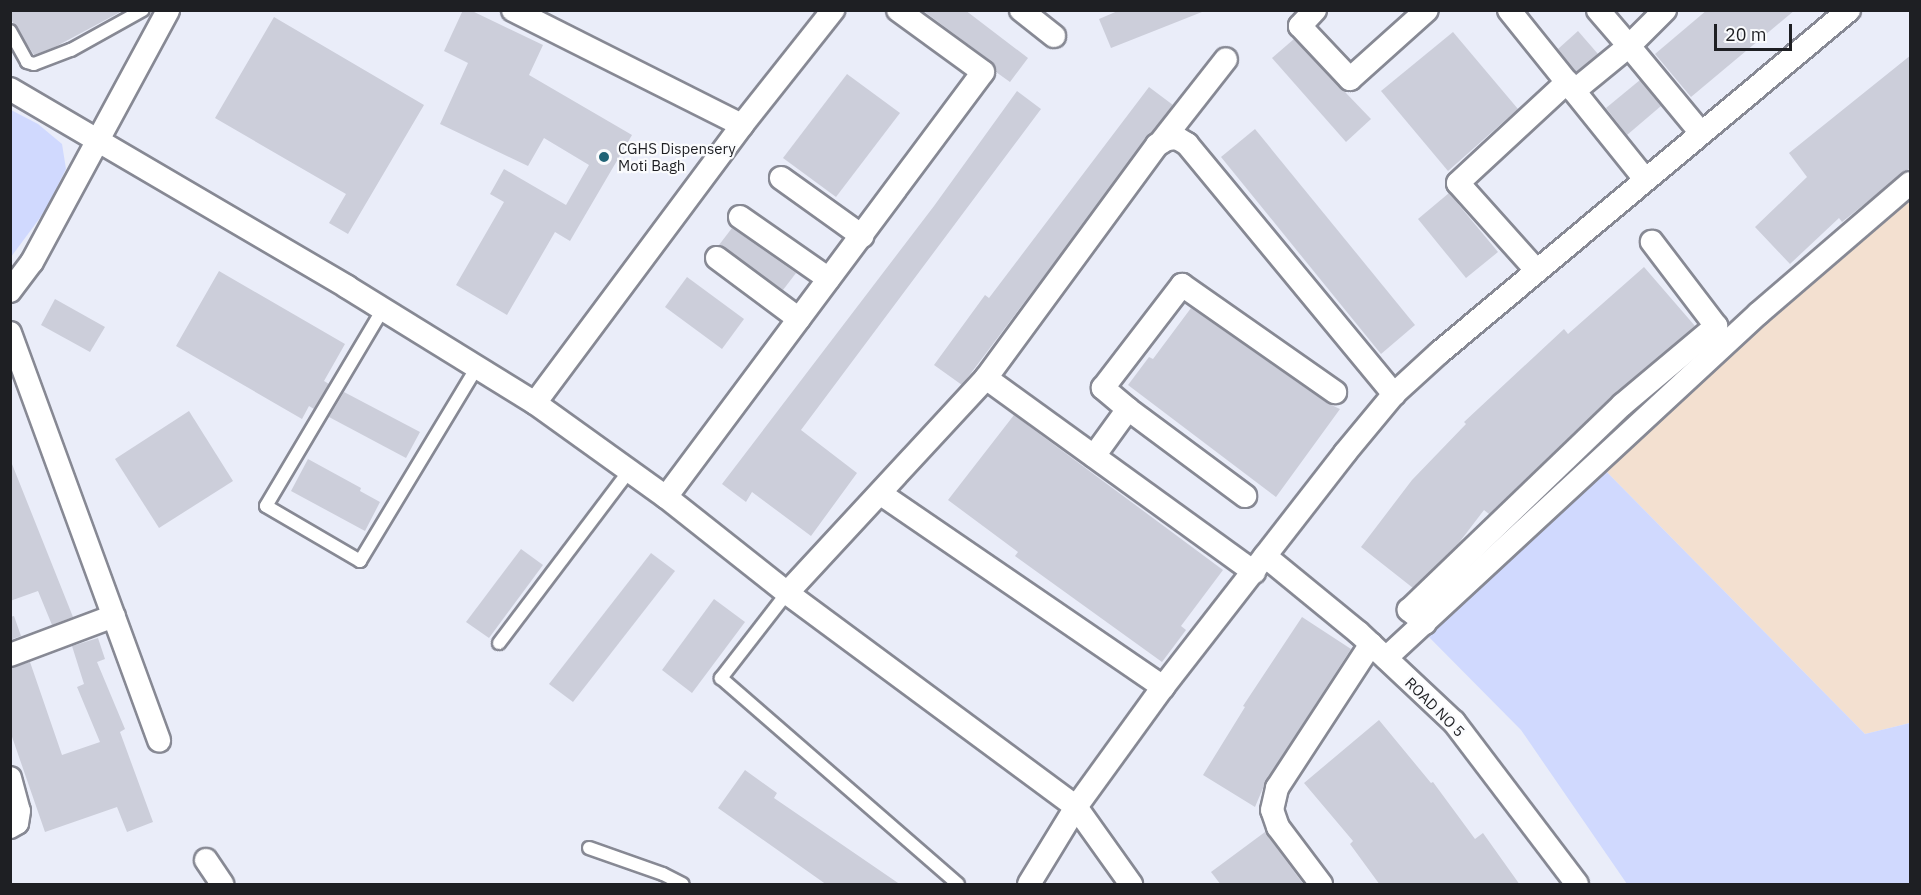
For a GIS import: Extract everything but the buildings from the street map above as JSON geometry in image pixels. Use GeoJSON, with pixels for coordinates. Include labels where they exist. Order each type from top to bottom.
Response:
{"type":"FeatureCollection","features":[{"type":"Feature","properties":{"kind":"street"},"geometry":{"type":"LineString","coordinates":[[10,291],[32,262],[168,10]]}},
{"type":"Feature","properties":{"kind":"street"},"geometry":{"type":"LineString","coordinates":[[513,10],[742,125]]}},
{"type":"Feature","properties":{"kind":"street"},"geometry":{"type":"LineString","coordinates":[[535,403],[742,125],[833,10]]}},
{"type":"Feature","properties":{"kind":"street"},"geometry":{"type":"LineString","coordinates":[[666,497],[983,72],[898,10]]}},
{"type":"Feature","properties":{"kind":"street"},"geometry":{"type":"LineString","coordinates":[[1020,10],[1054,36]]}},
{"type":"Feature","properties":{"kind":"street"},"geometry":{"type":"LineString","coordinates":[[1315,10],[1300,26],[1350,79],[1427,10]]}},
{"type":"Feature","properties":{"kind":"street"},"geometry":{"type":"LineString","coordinates":[[1509,10],[1645,179]]}},
{"type":"Feature","properties":{"kind":"street"},"geometry":{"type":"LineString","coordinates":[[1598,10],[1701,133]]}},
{"type":"Feature","properties":{"kind":"street"},"geometry":{"type":"LineString","coordinates":[[1537,271],[1458,183],[1571,86],[1629,46],[1665,10]]}},
{"type":"Feature","properties":{"kind":"street"},"geometry":{"type":"LineString","coordinates":[[1029,885],[1076,807],[1162,687],[1394,394],[1440,352],[1841,13]]}},
{"type":"Feature","properties":{"kind":"street"},"geometry":{"type":"LineString","coordinates":[[787,593],[986,378],[1161,142],[1226,59]]}},
{"type":"Feature","properties":{"kind":"street"},"geometry":{"type":"LineString","coordinates":[[13,91],[383,309],[535,403],[666,497],[787,593],[1076,807],[1131,885]]}},
{"type":"Feature","properties":{"kind":"street"},"geometry":{"type":"LineString","coordinates":[[1161,142],[1177,138],[1187,144],[1394,394]]}},
{"type":"Feature","properties":{"kind":"street"},"geometry":{"type":"LineString","coordinates":[[781,178],[862,236]]}},
{"type":"Feature","properties":{"kind":"street"},"geometry":{"type":"LineString","coordinates":[[1321,885],[1278,827],[1272,810],[1277,788],[1379,651],[1425,623],[1759,314],[1911,183]]}},
{"type":"Feature","properties":{"kind":"street"},"geometry":{"type":"LineString","coordinates":[[740,217],[829,279]]}},
{"type":"Feature","properties":{"kind":"street"},"geometry":{"type":"LineString","coordinates":[[1425,623],[1409,610],[1622,405],[1716,326],[1652,242]]}},
{"type":"Feature","properties":{"kind":"street"},"geometry":{"type":"LineString","coordinates":[[717,258],[799,319]]}},
{"type":"Feature","properties":{"kind":"street"},"geometry":{"type":"LineString","coordinates":[[1245,496],[1103,388],[1182,285],[1335,392]]}},
{"type":"Feature","properties":{"kind":"street"},"geometry":{"type":"LineString","coordinates":[[10,333],[159,741]]}},
{"type":"Feature","properties":{"kind":"street","name":"ROAD NO 5"},"geometry":{"type":"LineString","coordinates":[[986,378],[1094,456],[1259,564],[1379,651],[1454,722],[1577,885]]}},
{"type":"Feature","properties":{"kind":"street"},"geometry":{"type":"LineString","coordinates":[[1094,456],[1128,409]]}},
{"type":"Feature","properties":{"kind":"street"},"geometry":{"type":"LineString","coordinates":[[880,494],[1162,687]]}},
{"type":"Feature","properties":{"kind":"street"},"geometry":{"type":"LineString","coordinates":[[10,655],[114,616]]}},
{"type":"Feature","properties":{"kind":"street"},"geometry":{"type":"LineString","coordinates":[[10,778],[19,811],[17,823],[10,827]]}},
{"type":"Feature","properties":{"kind":"street"},"geometry":{"type":"LineString","coordinates":[[206,860],[222,885]]}},
{"type":"Feature","properties":{"kind":"lane"},"geometry":{"type":"LineString","coordinates":[[10,31],[27,62],[34,64],[71,50],[143,10]]}},
{"type":"Feature","properties":{"kind":"lane"},"geometry":{"type":"LineString","coordinates":[[383,309],[266,506],[360,561],[477,367]]}},
{"type":"Feature","properties":{"kind":"lane"},"geometry":{"type":"LineString","coordinates":[[499,643],[629,471]]}},
{"type":"Feature","properties":{"kind":"lane"},"geometry":{"type":"LineString","coordinates":[[787,593],[721,678],[958,885]]}},
{"type":"Feature","properties":{"kind":"lane"},"geometry":{"type":"LineString","coordinates":[[588,848],[663,873],[683,885]]}},
{"type":"Feature","properties":{"kind":"shaded area"},"geometry":{"type":"Polygon","coordinates":[[[11,110],[38,124],[62,144],[66,169],[45,211],[11,257],[11,110]]]}},
{"type":"Feature","properties":{"kind":"shaded area"},"geometry":{"type":"Polygon","coordinates":[[[1910,183],[1910,723],[1865,734],[1591,456],[1910,183]]]}},
{"type":"Feature","properties":{"kind":"shaded area"},"geometry":{"type":"Polygon","coordinates":[[[1591,456],[1865,734],[1910,723],[1910,884],[1627,884],[1521,730],[1419,627],[1591,456]]]}},
{"type":"Feature","properties":{"kind":"place","name":"CGHS Dispensery Moti Bagh"},"geometry":{"type":"Point","coordinates":[604,157]}}]}
